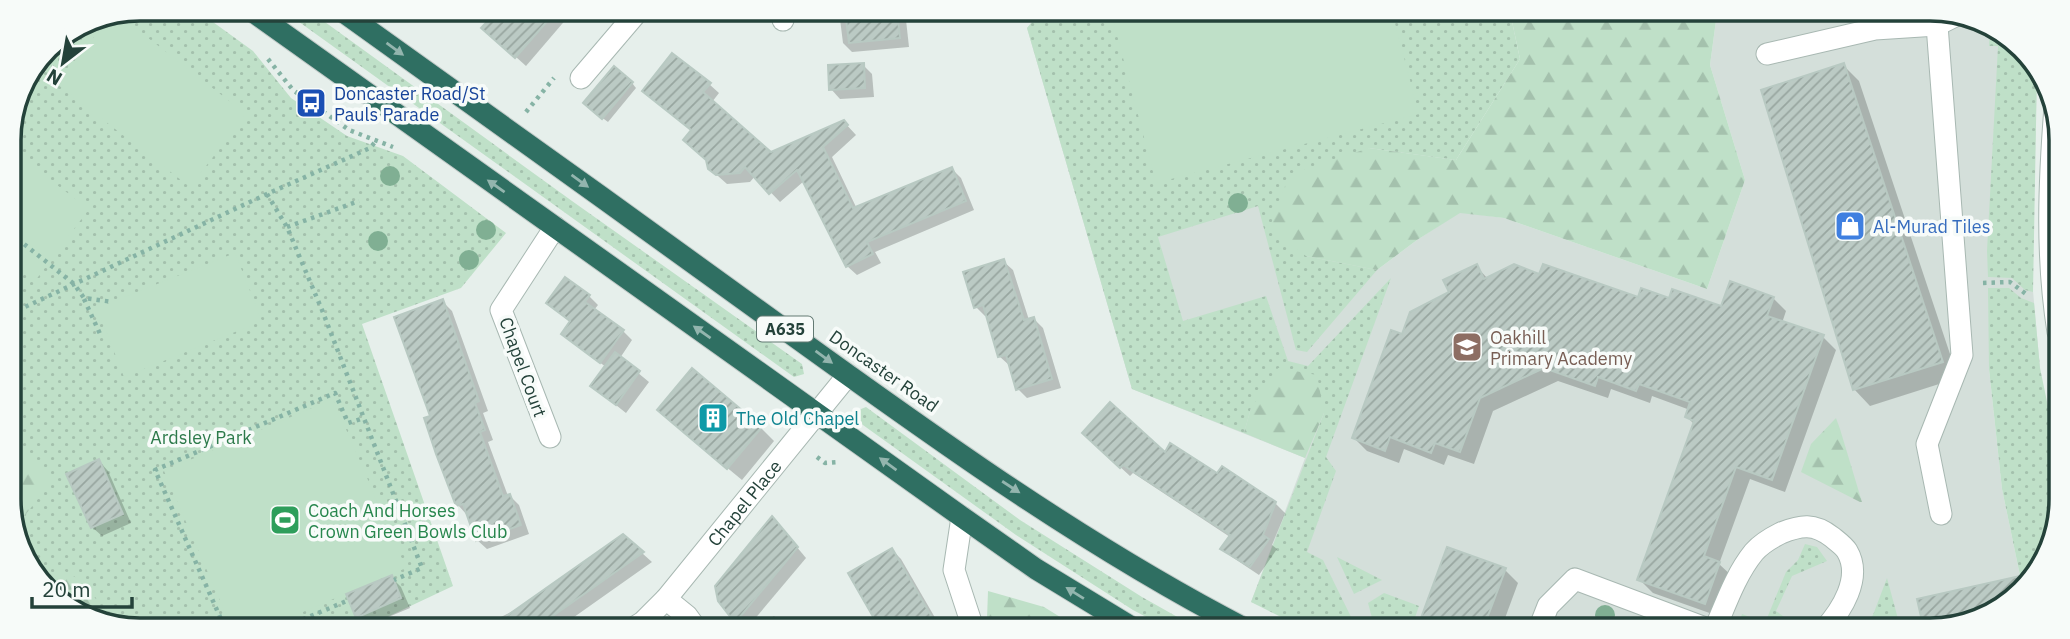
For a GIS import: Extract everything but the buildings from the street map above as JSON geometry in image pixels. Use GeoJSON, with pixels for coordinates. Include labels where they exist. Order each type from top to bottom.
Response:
{"type":"FeatureCollection","features":[{"type":"Feature","properties":{"kind":"highway","name":"A635"},"geometry":{"type":"LineString","coordinates":[[266,21],[1036,569],[1117,618]]}},
{"type":"Feature","properties":{"kind":"highway","name":"Doncaster Road"},"geometry":{"type":"LineString","coordinates":[[356,21],[993,476],[1119,558],[1224,618]]}},
{"type":"Feature","properties":{"kind":"street"},"geometry":{"type":"LineString","coordinates":[[582,78],[630,21]]}},
{"type":"Feature","properties":{"kind":"street"},"geometry":{"type":"LineString","coordinates":[[1767,54],[1909,21]]}},
{"type":"Feature","properties":{"kind":"street"},"geometry":{"type":"LineString","coordinates":[[1918,21],[1937,25],[1943,22]]}},
{"type":"Feature","properties":{"kind":"street"},"geometry":{"type":"LineString","coordinates":[[1937,25],[1962,355],[1927,444],[1941,514]]}},
{"type":"Feature","properties":{"kind":"street","name":"Chapel Court"},"geometry":{"type":"LineString","coordinates":[[550,437],[501,310],[555,227]]}},
{"type":"Feature","properties":{"kind":"street","name":"Chapel Place"},"geometry":{"type":"LineString","coordinates":[[647,618],[666,599],[848,374]]}},
{"type":"Feature","properties":{"kind":"street"},"geometry":{"type":"LineString","coordinates":[[962,517],[954,570],[970,618]]}},
{"type":"Feature","properties":{"kind":"street"},"geometry":{"type":"LineString","coordinates":[[1720,618],[1737,578],[1755,551],[1784,532],[1797,527],[1812,526],[1827,533],[1848,552],[1852,577],[1848,596],[1835,618]]}},
{"type":"Feature","properties":{"kind":"street"},"geometry":{"type":"LineString","coordinates":[[1543,618],[1548,606],[1576,579],[1679,618]]}},
{"type":"Feature","properties":{"kind":"street"},"geometry":{"type":"LineString","coordinates":[[666,599],[688,618]]}},
{"type":"Feature","properties":{"kind":"path"},"geometry":{"type":"LineString","coordinates":[[512,132],[560,70],[582,78]]}},
{"type":"Feature","properties":{"kind":"path"},"geometry":{"type":"LineString","coordinates":[[21,309],[370,148],[396,115]]}},
{"type":"Feature","properties":{"kind":"path"},"geometry":{"type":"LineString","coordinates":[[267,194],[287,228],[422,568],[394,580]]}},
{"type":"Feature","properties":{"kind":"path"},"geometry":{"type":"LineString","coordinates":[[287,228],[359,201]]}},
{"type":"Feature","properties":{"kind":"path"},"geometry":{"type":"LineString","coordinates":[[21,242],[74,284],[84,298],[101,336]]}},
{"type":"Feature","properties":{"kind":"path"},"geometry":{"type":"LineString","coordinates":[[1987,282],[2011,282],[2025,294]]}},
{"type":"Feature","properties":{"kind":"path"},"geometry":{"type":"LineString","coordinates":[[84,298],[113,302]]}},
{"type":"Feature","properties":{"kind":"path"},"geometry":{"type":"LineString","coordinates":[[220,618],[155,470],[335,393],[348,423],[364,418]]}},
{"type":"Feature","properties":{"kind":"path"},"geometry":{"type":"LineString","coordinates":[[306,618],[349,600]]}},
{"type":"Feature","properties":{"kind":"shaded area","name":"Oakhill Primary Academy"},"geometry":{"type":"Polygon","coordinates":[[[1033,21],[1507,21],[1456,160],[1369,148],[1289,175],[1269,230],[1377,270],[1460,212],[1504,218],[1707,289],[1745,180],[1710,65],[1716,21],[1930,21],[1961,25],[1989,37],[2019,62],[2037,87],[2032,280],[2040,368],[1989,369],[2002,489],[2020,576],[1989,602],[1961,614],[1937,618],[1295,618],[1251,602],[1305,458],[1132,389],[1027,28],[1033,21]]]}},
{"type":"Feature","properties":{"kind":"green space","name":"Ardsley Park"},"geometry":{"type":"Polygon","coordinates":[[[212,21],[253,51],[291,98],[347,136],[403,156],[506,233],[461,288],[362,324],[453,586],[385,618],[140,618],[109,614],[81,602],[56,583],[41,565],[27,537],[21,499],[21,133],[25,109],[41,74],[56,56],[74,41],[117,23],[212,21]]]}},
{"type":"Feature","properties":{"kind":"green space"},"geometry":{"type":"Polygon","coordinates":[[[298,21],[324,21],[802,364],[804,374],[794,377],[298,21]]]}},
{"type":"Feature","properties":{"kind":"green space"},"geometry":{"type":"Polygon","coordinates":[[[1033,21],[1512,21],[1520,59],[1456,160],[1369,148],[1306,256],[1377,270],[1307,352],[1296,350],[1258,206],[1158,237],[1183,321],[1266,296],[1288,361],[1308,366],[1391,278],[1326,457],[1336,471],[1307,552],[1323,560],[1352,618],[1283,618],[1251,602],[1324,413],[1251,408],[1244,433],[1132,389],[1027,28],[1033,21]]]}},
{"type":"Feature","properties":{"kind":"green space"},"geometry":{"type":"Polygon","coordinates":[[[1113,21],[1394,21],[1419,114],[1156,183],[1113,21]]]}},
{"type":"Feature","properties":{"kind":"green space"},"geometry":{"type":"Polygon","coordinates":[[[1512,21],[1716,21],[1710,65],[1745,180],[1707,289],[1504,218],[1460,213],[1377,270],[1306,256],[1269,230],[1289,175],[1369,148],[1456,160],[1520,59],[1512,21]]]}},
{"type":"Feature","properties":{"kind":"green space"},"geometry":{"type":"Polygon","coordinates":[[[128,22],[246,114],[190,187],[57,84],[101,28],[128,22]]]}},
{"type":"Feature","properties":{"kind":"green space"},"geometry":{"type":"Polygon","coordinates":[[[1990,37],[2019,62],[2037,87],[2033,292],[2025,290],[2012,278],[1988,277],[1987,251],[1998,46],[1989,46],[1990,37]]]}},
{"type":"Feature","properties":{"kind":"green space"},"geometry":{"type":"Polygon","coordinates":[[[21,158],[89,209],[35,281],[21,271],[21,158]]]}},
{"type":"Feature","properties":{"kind":"green space"},"geometry":{"type":"Polygon","coordinates":[[[235,253],[262,321],[124,377],[97,308],[235,253]]]}},
{"type":"Feature","properties":{"kind":"green space"},"geometry":{"type":"Polygon","coordinates":[[[1988,288],[2009,288],[2021,298],[2034,303],[2040,368],[2049,411],[2048,514],[2040,544],[2020,576],[2002,489],[1989,369],[1988,288]]]}},
{"type":"Feature","properties":{"kind":"green space"},"geometry":{"type":"Polygon","coordinates":[[[1278,368],[1317,375],[1324,413],[1305,458],[1244,433],[1251,408],[1278,368]]]}},
{"type":"Feature","properties":{"kind":"green space","name":"Coach And Horses Crown Green Bowls Club"},"geometry":{"type":"Polygon","coordinates":[[[333,399],[406,568],[289,618],[228,618],[164,471],[333,399]]]}},
{"type":"Feature","properties":{"kind":"green space"},"geometry":{"type":"Polygon","coordinates":[[[866,407],[1020,520],[1179,618],[1148,618],[1133,610],[1016,535],[856,420],[856,411],[866,407]]]}},
{"type":"Feature","properties":{"kind":"green space"},"geometry":{"type":"Polygon","coordinates":[[[1836,418],[1862,502],[1801,472],[1811,444],[1836,418]]]}},
{"type":"Feature","properties":{"kind":"green space"},"geometry":{"type":"Polygon","coordinates":[[[21,452],[51,482],[23,518],[21,452]]]}},
{"type":"Feature","properties":{"kind":"green space"},"geometry":{"type":"Polygon","coordinates":[[[1805,544],[1817,547],[1827,561],[1792,576],[1776,611],[1786,618],[1767,618],[1786,572],[1798,560],[1805,544]]]}},
{"type":"Feature","properties":{"kind":"green space"},"geometry":{"type":"Polygon","coordinates":[[[1337,557],[1382,580],[1354,594],[1337,557]]]}},
{"type":"Feature","properties":{"kind":"green space"},"geometry":{"type":"Polygon","coordinates":[[[63,570],[85,583],[105,613],[81,602],[50,576],[63,570]]]}},
{"type":"Feature","properties":{"kind":"green space"},"geometry":{"type":"Polygon","coordinates":[[[1887,578],[1898,618],[1871,618],[1887,578]]]}},
{"type":"Feature","properties":{"kind":"green space"},"geometry":{"type":"Polygon","coordinates":[[[988,591],[1044,607],[1062,618],[987,618],[988,591]]]}},
{"type":"Feature","properties":{"kind":"green space"},"geometry":{"type":"Polygon","coordinates":[[[1384,593],[1419,606],[1415,618],[1372,618],[1368,603],[1384,593]]]}},
{"type":"Feature","properties":{"kind":"place","name":"Doncaster Road/St Pauls Parade"},"geometry":{"type":"Point","coordinates":[311,103]}},
{"type":"Feature","properties":{"kind":"place","name":"Al-Murad Tiles"},"geometry":{"type":"Point","coordinates":[1850,226]}},
{"type":"Feature","properties":{"kind":"place","name":"Oakhill Primary Academy"},"geometry":{"type":"Point","coordinates":[1467,347]}},
{"type":"Feature","properties":{"kind":"place","name":"The Old Chapel"},"geometry":{"type":"Point","coordinates":[713,418]}},
{"type":"Feature","properties":{"kind":"place","name":"Coach And Horses Crown Green Bowls Club"},"geometry":{"type":"Point","coordinates":[285,520]}}]}
